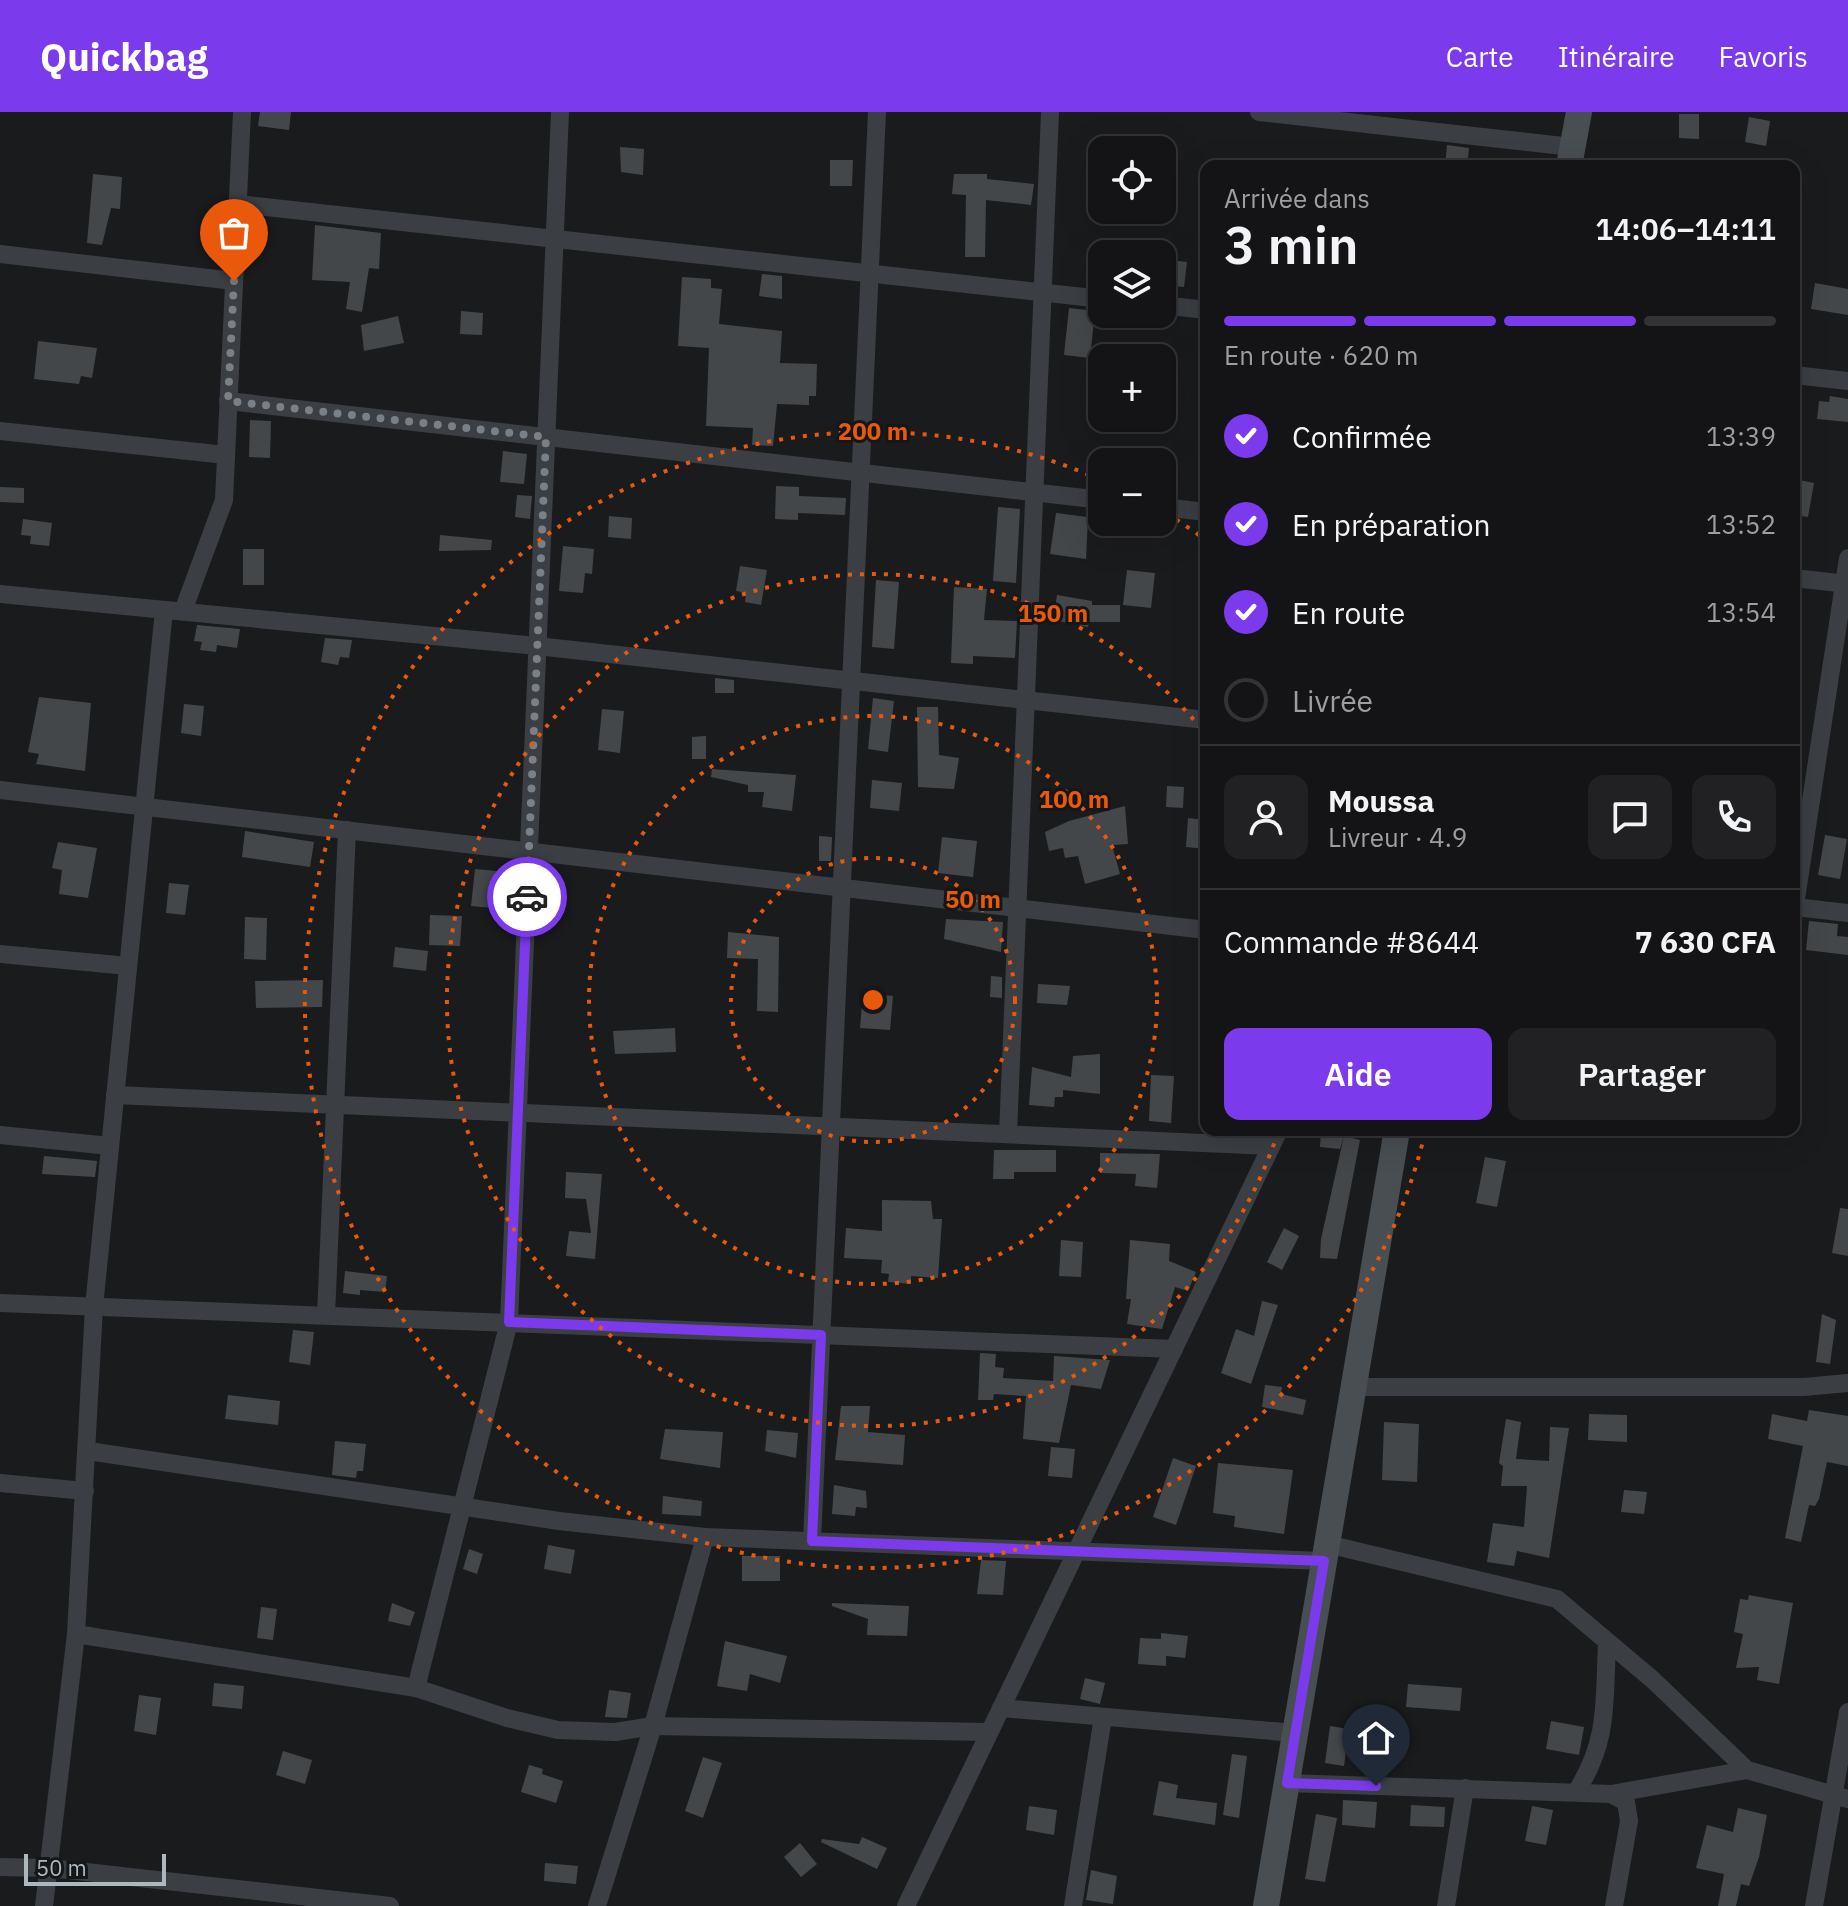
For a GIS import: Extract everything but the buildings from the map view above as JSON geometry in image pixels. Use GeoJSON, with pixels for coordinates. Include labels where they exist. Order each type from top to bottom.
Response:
{"type":"FeatureCollection","features":[{"type":"Feature","properties":{"kind":"main road"},"geometry":{"type":"LineString","coordinates":[[1571,156],[1579,112]]}},
{"type":"Feature","properties":{"kind":"main road"},"geometry":{"type":"LineString","coordinates":[[1266,1906],[1396,1136]]}},
{"type":"Feature","properties":{"kind":"street"},"geometry":{"type":"LineString","coordinates":[[44,1906],[76,1634],[94,1307],[144,807],[173,611],[224,500],[242,112]]}},
{"type":"Feature","properties":{"kind":"street"},"geometry":{"type":"LineString","coordinates":[[416,1688],[459,1506],[509,1322],[560,112]]}},
{"type":"Feature","properties":{"kind":"street"},"geometry":{"type":"LineString","coordinates":[[812,1541],[877,112]]}},
{"type":"Feature","properties":{"kind":"street"},"geometry":{"type":"LineString","coordinates":[[1008,1134],[1050,112]]}},
{"type":"Feature","properties":{"kind":"street"},"geometry":{"type":"LineString","coordinates":[[1259,112],[1571,156]]}},
{"type":"Feature","properties":{"kind":"street"},"geometry":{"type":"LineString","coordinates":[[238,204],[1088,297]]}},
{"type":"Feature","properties":{"kind":"street"},"geometry":{"type":"LineString","coordinates":[[0,254],[234,281]]}},
{"type":"Feature","properties":{"kind":"street"},"geometry":{"type":"LineString","coordinates":[[1176,307],[1200,309]]}},
{"type":"Feature","properties":{"kind":"street"},"geometry":{"type":"LineString","coordinates":[[1800,376],[1848,381]]}},
{"type":"Feature","properties":{"kind":"street"},"geometry":{"type":"LineString","coordinates":[[228,401],[1088,499]]}},
{"type":"Feature","properties":{"kind":"street"},"geometry":{"type":"LineString","coordinates":[[0,431],[226,455]]}},
{"type":"Feature","properties":{"kind":"street"},"geometry":{"type":"LineString","coordinates":[[1176,509],[1200,511]]}},
{"type":"Feature","properties":{"kind":"street"},"geometry":{"type":"LineString","coordinates":[[1800,836],[1804,787],[1846,584],[1848,558]]}},
{"type":"Feature","properties":{"kind":"street"},"geometry":{"type":"LineString","coordinates":[[1800,579],[1846,584]]}},
{"type":"Feature","properties":{"kind":"street"},"geometry":{"type":"LineString","coordinates":[[0,594],[537,646],[1200,719]]}},
{"type":"Feature","properties":{"kind":"street"},"geometry":{"type":"LineString","coordinates":[[0,790],[1200,929]]}},
{"type":"Feature","properties":{"kind":"street"},"geometry":{"type":"LineString","coordinates":[[326,1315],[347,830]]}},
{"type":"Feature","properties":{"kind":"street"},"geometry":{"type":"LineString","coordinates":[[1800,910],[1848,913]]}},
{"type":"Feature","properties":{"kind":"street"},"geometry":{"type":"LineString","coordinates":[[0,954],[128,966]]}},
{"type":"Feature","properties":{"kind":"street"},"geometry":{"type":"LineString","coordinates":[[115,1095],[1008,1134],[1275,1138],[906,1906]]}},
{"type":"Feature","properties":{"kind":"street"},"geometry":{"type":"LineString","coordinates":[[0,1135],[110,1146]]}},
{"type":"Feature","properties":{"kind":"street"},"geometry":{"type":"LineString","coordinates":[[0,1303],[1174,1349]]}},
{"type":"Feature","properties":{"kind":"street"},"geometry":{"type":"LineString","coordinates":[[1354,1387],[1804,1387],[1848,1383]]}},
{"type":"Feature","properties":{"kind":"street"},"geometry":{"type":"LineString","coordinates":[[88,1451],[459,1506],[705,1537],[1076,1551],[1326,1552],[1557,1599],[1653,1680],[1747,1770]]}},
{"type":"Feature","properties":{"kind":"street"},"geometry":{"type":"LineString","coordinates":[[0,1483],[85,1491]]}},
{"type":"Feature","properties":{"kind":"street"},"geometry":{"type":"LineString","coordinates":[[597,1906],[653,1726],[705,1537]]}},
{"type":"Feature","properties":{"kind":"street"},"geometry":{"type":"LineString","coordinates":[[76,1634],[416,1688],[507,1718],[558,1730],[615,1732],[653,1726],[989,1732]]}},
{"type":"Feature","properties":{"kind":"street"},"geometry":{"type":"LineString","coordinates":[[1576,1792],[1592,1766],[1602,1739],[1607,1644]]}},
{"type":"Feature","properties":{"kind":"street"},"geometry":{"type":"LineString","coordinates":[[1001,1708],[1295,1733]]}},
{"type":"Feature","properties":{"kind":"street"},"geometry":{"type":"LineString","coordinates":[[1814,1906],[1840,1798],[1848,1712]]}},
{"type":"Feature","properties":{"kind":"street"},"geometry":{"type":"LineString","coordinates":[[1073,1906],[1103,1717]]}},
{"type":"Feature","properties":{"kind":"street"},"geometry":{"type":"LineString","coordinates":[[1287,1783],[1611,1794],[1747,1770],[1840,1798]]}},
{"type":"Feature","properties":{"kind":"street"},"geometry":{"type":"LineString","coordinates":[[1446,1906],[1465,1788]]}},
{"type":"Feature","properties":{"kind":"street"},"geometry":{"type":"LineString","coordinates":[[1611,1794],[1626,1802],[1629,1821],[1614,1906]]}},
{"type":"Feature","properties":{"kind":"street"},"geometry":{"type":"LineString","coordinates":[[0,1867],[50,1868],[390,1906]]}},
{"type":"Feature","properties":{"kind":"way so far"},"geometry":{"type":"LineString","coordinates":[[234,281],[228,401],[546,437],[527,897]]}},
{"type":"Feature","properties":{"kind":"route"},"geometry":{"type":"LineString","coordinates":[[527,897],[509,1322],[821,1335],[812,1541],[1324,1561],[1287,1783],[1376,1786]]}}]}
